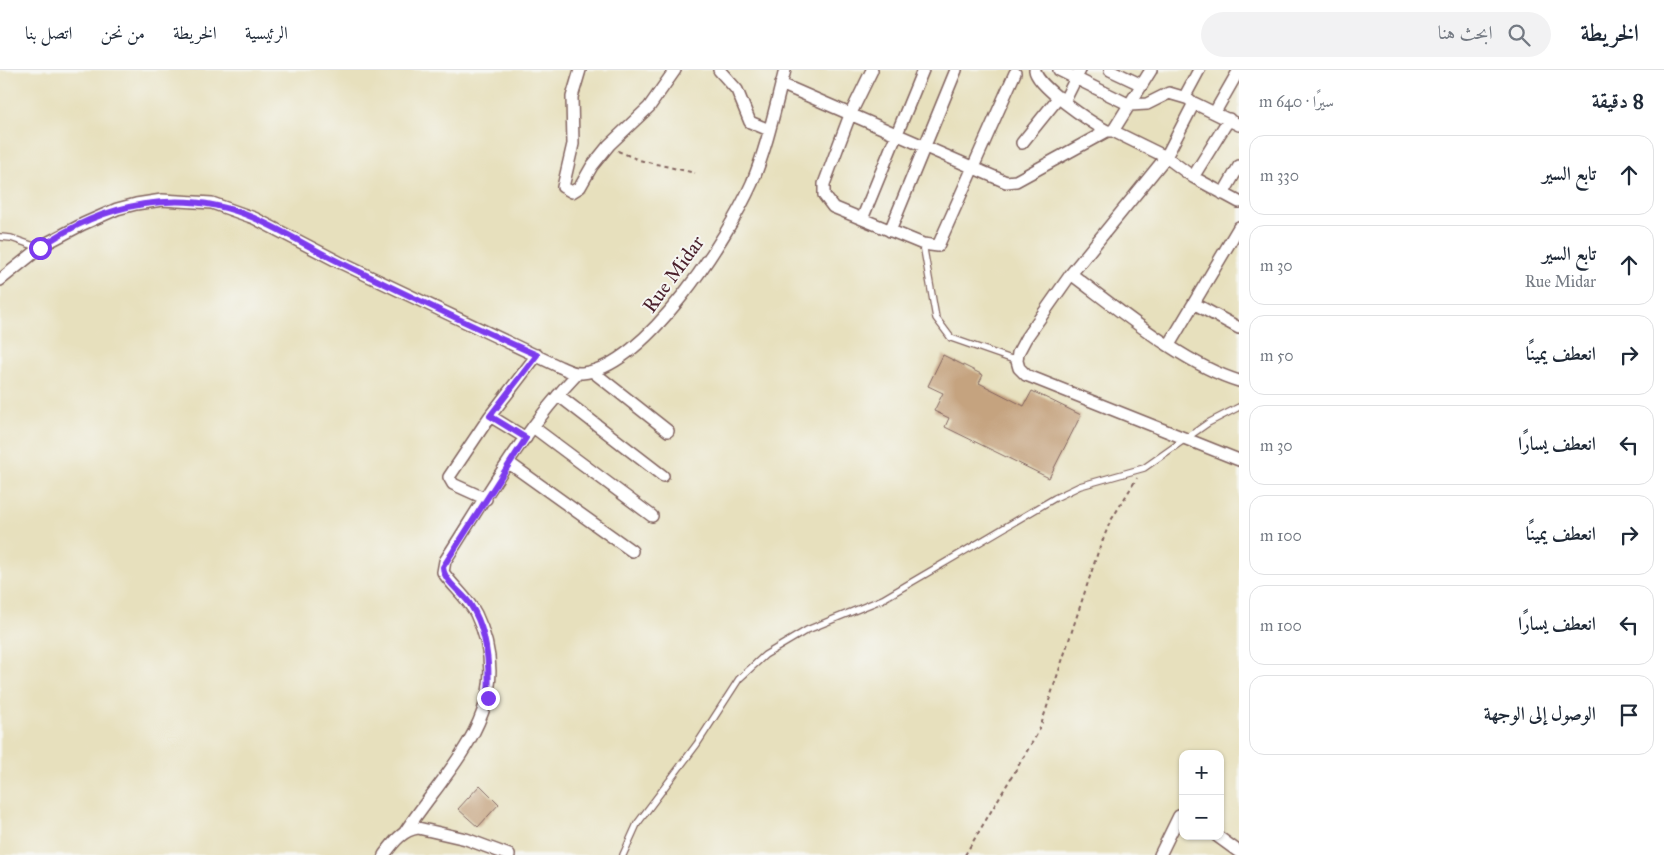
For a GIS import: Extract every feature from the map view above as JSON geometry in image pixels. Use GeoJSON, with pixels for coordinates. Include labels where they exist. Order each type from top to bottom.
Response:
{"type":"FeatureCollection","features":[{"type":"Feature","properties":{"kind":"street"},"geometry":{"type":"LineString","coordinates":[[580,70],[572,97],[573,144],[563,187],[564,190],[572,192],[580,187],[592,166],[609,145],[649,107],[675,70]]}},
{"type":"Feature","properties":{"kind":"street"},"geometry":{"type":"LineString","coordinates":[[719,70],[736,90],[750,122],[770,130]]}},
{"type":"Feature","properties":{"kind":"street","name":"Rue Midar"},"geometry":{"type":"LineString","coordinates":[[578,373],[592,371],[624,356],[649,335],[694,277],[738,213],[752,182],[770,130],[785,70]]}},
{"type":"Feature","properties":{"kind":"street"},"geometry":{"type":"LineString","coordinates":[[872,70],[850,115],[824,184],[824,195],[833,207],[924,244],[938,246],[1015,72]]}},
{"type":"Feature","properties":{"kind":"street"},"geometry":{"type":"LineString","coordinates":[[862,219],[923,70]]}},
{"type":"Feature","properties":{"kind":"street"},"geometry":{"type":"LineString","coordinates":[[890,231],[956,70]]}},
{"type":"Feature","properties":{"kind":"street"},"geometry":{"type":"LineString","coordinates":[[1035,70],[1038,79],[1076,113],[1166,157],[1193,177],[1239,202]]}},
{"type":"Feature","properties":{"kind":"street"},"geometry":{"type":"LineString","coordinates":[[1059,70],[1078,74],[1130,105],[1147,104],[1169,93],[1190,100],[1234,122],[1193,177]]}},
{"type":"Feature","properties":{"kind":"street"},"geometry":{"type":"LineString","coordinates":[[1110,70],[1142,85]]}},
{"type":"Feature","properties":{"kind":"street"},"geometry":{"type":"LineString","coordinates":[[782,84],[850,115],[924,145],[999,180],[1016,181],[1110,131],[1130,105],[1152,70]]}},
{"type":"Feature","properties":{"kind":"street"},"geometry":{"type":"LineString","coordinates":[[1199,70],[1190,100],[1166,157],[1071,274],[1026,338],[1018,352],[1017,361],[1019,368],[1026,375],[1239,460]]}},
{"type":"Feature","properties":{"kind":"street"},"geometry":{"type":"LineString","coordinates":[[1215,112],[1239,70]]}},
{"type":"Feature","properties":{"kind":"street"},"geometry":{"type":"LineString","coordinates":[[1022,142],[1061,99],[1078,74]]}},
{"type":"Feature","properties":{"kind":"street"},"geometry":{"type":"LineString","coordinates":[[1223,194],[1239,166]]}},
{"type":"Feature","properties":{"kind":"street"},"geometry":{"type":"LineString","coordinates":[[0,280],[40,248],[83,224],[136,204],[162,200],[212,203],[254,218],[339,262],[494,336],[578,373],[533,427],[443,567],[446,577],[470,604],[482,629],[488,665],[488,698],[478,726],[461,754],[405,832],[384,855]]}},
{"type":"Feature","properties":{"kind":"street"},"geometry":{"type":"LineString","coordinates":[[1169,345],[1239,227]]}},
{"type":"Feature","properties":{"kind":"street"},"geometry":{"type":"LineString","coordinates":[[1071,274],[1169,345],[1217,372],[1239,381]]}},
{"type":"Feature","properties":{"kind":"street"},"geometry":{"type":"LineString","coordinates":[[1195,304],[1237,323]]}},
{"type":"Feature","properties":{"kind":"street"},"geometry":{"type":"LineString","coordinates":[[486,499],[453,484],[449,478],[490,416],[537,355]]}},
{"type":"Feature","properties":{"kind":"street"},"geometry":{"type":"LineString","coordinates":[[592,371],[668,431]]}},
{"type":"Feature","properties":{"kind":"street"},"geometry":{"type":"LineString","coordinates":[[558,396],[663,476]]}},
{"type":"Feature","properties":{"kind":"street"},"geometry":{"type":"LineString","coordinates":[[490,416],[526,438]]}},
{"type":"Feature","properties":{"kind":"street"},"geometry":{"type":"LineString","coordinates":[[533,427],[652,516]]}},
{"type":"Feature","properties":{"kind":"street"},"geometry":{"type":"LineString","coordinates":[[509,463],[632,550]]}},
{"type":"Feature","properties":{"kind":"street"},"geometry":{"type":"LineString","coordinates":[[1160,855],[1179,816]]}},
{"type":"Feature","properties":{"kind":"street"},"geometry":{"type":"LineString","coordinates":[[405,832],[412,829],[428,829],[466,839],[509,855]]}},
{"type":"Feature","properties":{"kind":"street"},"geometry":{"type":"LineString","coordinates":[[1222,840],[1239,852]]}},
{"type":"Feature","properties":{"kind":"lane"},"geometry":{"type":"LineString","coordinates":[[0,236],[40,248]]}},
{"type":"Feature","properties":{"kind":"lane"},"geometry":{"type":"LineString","coordinates":[[924,244],[936,318],[951,338],[1017,361]]}},
{"type":"Feature","properties":{"kind":"lane"},"geometry":{"type":"LineString","coordinates":[[623,855],[637,824],[697,744],[739,679],[765,655],[807,630],[882,599],[1055,498],[1080,486],[1144,468],[1208,422],[1239,407]]}},
{"type":"Feature","properties":{"kind":"path"},"geometry":{"type":"LineString","coordinates":[[609,145],[639,160],[695,173]]}},
{"type":"Feature","properties":{"kind":"path"},"geometry":{"type":"LineString","coordinates":[[965,855],[1039,731],[1110,522],[1144,468]]}},
{"type":"Feature","properties":{"kind":"building"},"geometry":{"type":"Polygon","coordinates":[[[943,355],[983,375],[979,383],[1024,406],[1032,391],[1081,415],[1049,478],[945,427],[949,418],[934,411],[943,393],[928,386],[943,355]]]}},
{"type":"Feature","properties":{"kind":"building"},"geometry":{"type":"Polygon","coordinates":[[[480,785],[499,804],[478,827],[458,809],[480,785]]]}},
{"type":"Feature","properties":{"kind":"route"},"geometry":{"type":"LineString","coordinates":[[40,248],[83,224],[116,209],[162,200],[212,203],[254,218],[339,262],[537,355],[518,377],[490,416],[526,438],[445,561],[443,567],[446,577],[470,604],[482,629],[487,650],[489,673],[488,698]]}}]}
